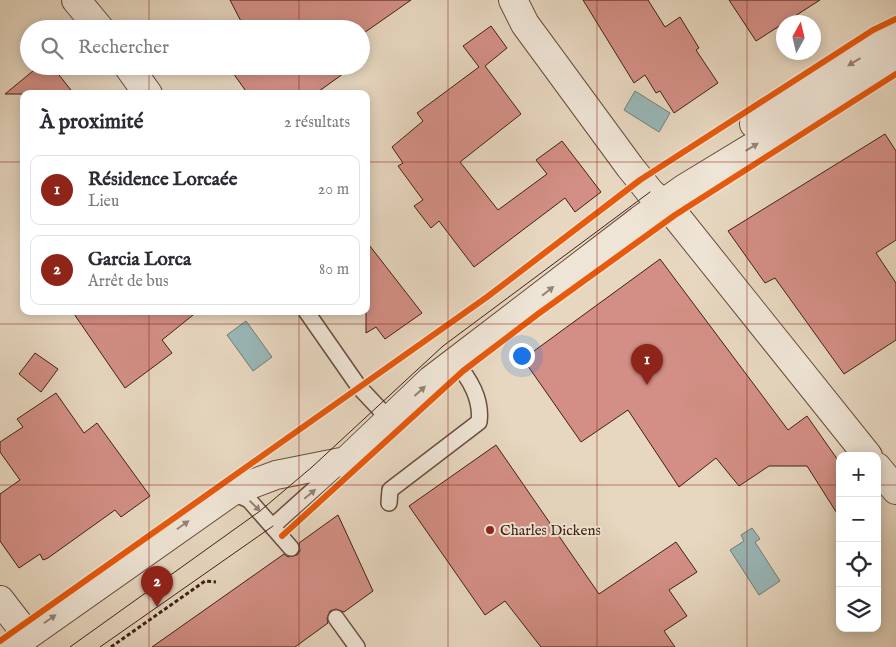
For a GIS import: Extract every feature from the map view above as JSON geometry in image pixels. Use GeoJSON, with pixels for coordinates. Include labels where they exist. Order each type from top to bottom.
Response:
{"type":"FeatureCollection","features":[{"type":"Feature","properties":{"kind":"street"},"geometry":{"type":"LineString","coordinates":[[76,0],[93,20]]}},
{"type":"Feature","properties":{"kind":"street"},"geometry":{"type":"LineString","coordinates":[[512,0],[525,24],[656,197],[675,215],[865,452]]}},
{"type":"Feature","properties":{"kind":"street"},"geometry":{"type":"LineString","coordinates":[[0,600],[15,643],[231,492],[276,475],[346,461],[389,419],[455,362],[656,197],[821,82],[896,37]]}},
{"type":"Feature","properties":{"kind":"street"},"geometry":{"type":"LineString","coordinates":[[656,197],[896,60]]}},
{"type":"Feature","properties":{"kind":"street"},"geometry":{"type":"LineString","coordinates":[[134,75],[145,90]]}},
{"type":"Feature","properties":{"kind":"street"},"geometry":{"type":"LineString","coordinates":[[881,472],[896,490]]}},
{"type":"Feature","properties":{"kind":"lane"},"geometry":{"type":"LineString","coordinates":[[309,315],[359,387],[389,419]]}},
{"type":"Feature","properties":{"kind":"lane"},"geometry":{"type":"LineString","coordinates":[[388,503],[390,490],[479,422],[481,408],[467,378],[455,362]]}},
{"type":"Feature","properties":{"kind":"lane"},"geometry":{"type":"LineString","coordinates":[[273,526],[346,461]]}},
{"type":"Feature","properties":{"kind":"lane"},"geometry":{"type":"LineString","coordinates":[[231,492],[249,500],[291,548]]}},
{"type":"Feature","properties":{"kind":"lane"},"geometry":{"type":"LineString","coordinates":[[336,618],[357,647]]}},
{"type":"Feature","properties":{"kind":"lane"},"geometry":{"type":"LineString","coordinates":[[0,637],[15,643]]}},
{"type":"Feature","properties":{"kind":"path"},"geometry":{"type":"LineString","coordinates":[[111,647],[205,581],[216,582]]}},
{"type":"Feature","properties":{"kind":"water"},"geometry":{"type":"Polygon","coordinates":[[[635,91],[670,113],[659,132],[624,110],[635,91]]]}},
{"type":"Feature","properties":{"kind":"water"},"geometry":{"type":"Polygon","coordinates":[[[246,321],[272,357],[253,371],[227,335],[246,321]]]}},
{"type":"Feature","properties":{"kind":"water"},"geometry":{"type":"Polygon","coordinates":[[[752,528],[760,539],[755,542],[780,581],[759,595],[730,550],[744,541],[741,535],[752,528]]]}},
{"type":"Feature","properties":{"kind":"building"},"geometry":{"type":"Polygon","coordinates":[[[230,0],[411,0],[370,29],[370,20],[240,20],[230,0]]]}},
{"type":"Feature","properties":{"kind":"building"},"geometry":{"type":"Polygon","coordinates":[[[583,0],[648,0],[665,27],[680,17],[699,48],[696,50],[718,83],[674,113],[660,91],[656,93],[645,75],[634,83],[583,0]]]}},
{"type":"Feature","properties":{"kind":"building"},"geometry":{"type":"Polygon","coordinates":[[[729,0],[820,0],[797,15],[776,15],[776,28],[756,41],[729,0]]]}},
{"type":"Feature","properties":{"kind":"building"},"geometry":{"type":"Polygon","coordinates":[[[491,26],[507,48],[485,66],[521,114],[460,162],[498,210],[547,174],[536,160],[562,141],[601,192],[575,212],[565,198],[474,267],[439,221],[431,228],[414,206],[423,200],[398,166],[403,163],[392,147],[423,121],[417,113],[479,67],[463,46],[491,26]]]}},
{"type":"Feature","properties":{"kind":"building"},"geometry":{"type":"Polygon","coordinates":[[[28,75],[59,75],[71,90],[20,90],[20,94],[5,94],[28,75]]]}},
{"type":"Feature","properties":{"kind":"building"},"geometry":{"type":"Polygon","coordinates":[[[234,75],[341,75],[321,90],[245,90],[234,75]]]}},
{"type":"Feature","properties":{"kind":"building"},"geometry":{"type":"Polygon","coordinates":[[[885,134],[896,151],[896,240],[876,253],[896,283],[896,340],[844,374],[775,278],[765,283],[728,231],[885,134]]]}},
{"type":"Feature","properties":{"kind":"building"},"geometry":{"type":"Polygon","coordinates":[[[370,246],[422,313],[385,339],[376,327],[366,333],[366,315],[370,315],[370,246]]]}},
{"type":"Feature","properties":{"kind":"building"},"geometry":{"type":"Polygon","coordinates":[[[660,259],[788,430],[807,416],[836,457],[836,512],[807,466],[769,466],[739,486],[716,458],[679,487],[628,410],[581,442],[523,359],[660,259]]]}},
{"type":"Feature","properties":{"kind":"building"},"geometry":{"type":"Polygon","coordinates":[[[75,315],[193,315],[162,340],[172,353],[125,388],[75,315]]]}},
{"type":"Feature","properties":{"kind":"building"},"geometry":{"type":"Polygon","coordinates":[[[35,353],[58,369],[41,392],[19,374],[35,353]]]}},
{"type":"Feature","properties":{"kind":"building"},"geometry":{"type":"Polygon","coordinates":[[[56,393],[84,433],[97,423],[150,496],[121,517],[115,510],[48,558],[43,560],[40,554],[19,568],[0,541],[0,494],[20,480],[0,452],[0,442],[23,427],[17,419],[56,393]]]}},
{"type":"Feature","properties":{"kind":"building"},"geometry":{"type":"Polygon","coordinates":[[[496,445],[599,594],[676,542],[697,572],[669,590],[687,616],[664,631],[675,647],[541,647],[505,601],[485,615],[409,506],[496,445]]]}},
{"type":"Feature","properties":{"kind":"building"},"geometry":{"type":"Polygon","coordinates":[[[338,515],[373,591],[344,612],[336,609],[330,611],[327,618],[328,623],[295,647],[152,647],[284,554],[288,557],[297,555],[300,551],[299,543],[338,515]]]}},
{"type":"Feature","properties":{"kind":"tram line"},"geometry":{"type":"LineString","coordinates":[[70,647],[260,511],[312,467],[443,346],[650,192]]}},
{"type":"Feature","properties":{"kind":"tram line"},"geometry":{"type":"LineString","coordinates":[[100,647],[273,526]]}},
{"type":"Feature","properties":{"kind":"cycle path"},"geometry":{"type":"LineString","coordinates":[[0,641],[487,297],[640,180],[873,30],[896,19]]}},
{"type":"Feature","properties":{"kind":"cycle path"},"geometry":{"type":"LineString","coordinates":[[282,536],[463,371],[538,314],[675,215],[896,74]]}},
{"type":"Feature","properties":{"kind":"place","name":"Résidence Lorcaée"},"geometry":{"type":"Point","coordinates":[647,385]}},
{"type":"Feature","properties":{"kind":"place","name":"Charles Dickens"},"geometry":{"type":"Point","coordinates":[490,530]}},
{"type":"Feature","properties":{"kind":"place","name":"Garcia Lorca"},"geometry":{"type":"Point","coordinates":[157,607]}}]}
